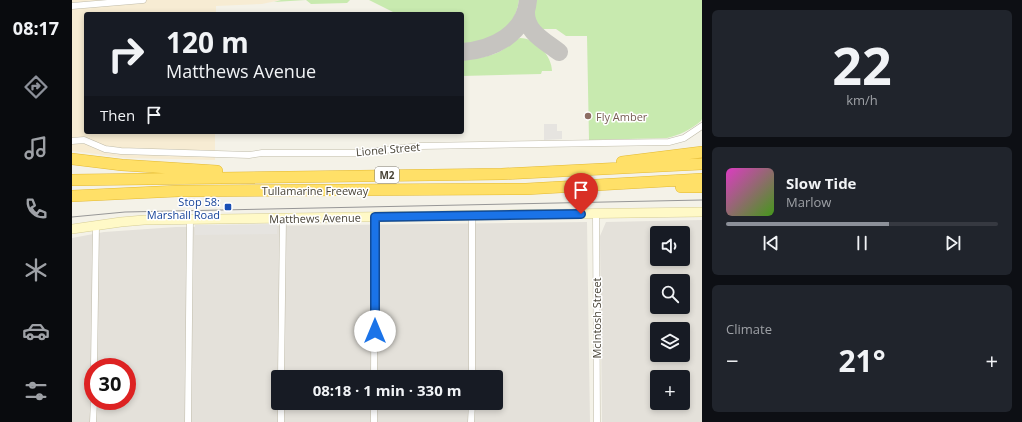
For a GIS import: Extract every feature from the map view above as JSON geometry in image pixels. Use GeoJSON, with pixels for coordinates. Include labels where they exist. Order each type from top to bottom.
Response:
{"type":"FeatureCollection","features":[{"type":"Feature","properties":{"kind":"highway"},"geometry":{"type":"LineString","coordinates":[[524,173],[702,152]]}},
{"type":"Feature","properties":{"kind":"highway"},"geometry":{"type":"LineString","coordinates":[[72,159],[122,165],[236,173],[330,175]]}},
{"type":"Feature","properties":{"kind":"highway","name":"Tullamarine Freeway"},"geometry":{"type":"LineString","coordinates":[[72,180],[524,173],[702,164]]}},
{"type":"Feature","properties":{"kind":"highway","name":"Tullamarine Freeway"},"geometry":{"type":"LineString","coordinates":[[72,196],[178,191],[526,188],[702,179]]}},
{"type":"Feature","properties":{"kind":"highway"},"geometry":{"type":"LineString","coordinates":[[526,188],[702,187]]}},
{"type":"Feature","properties":{"kind":"highway"},"geometry":{"type":"LineString","coordinates":[[72,201],[178,191]]}},
{"type":"Feature","properties":{"kind":"main road","name":"Matthews Avenue"},"geometry":{"type":"LineString","coordinates":[[72,229],[144,220],[702,212]]}},
{"type":"Feature","properties":{"kind":"street"},"geometry":{"type":"LineString","coordinates":[[76,4],[84,2],[143,0]]}},
{"type":"Feature","properties":{"kind":"street","name":"Lionel Street"},"geometry":{"type":"LineString","coordinates":[[72,141],[82,140],[105,149],[121,151],[249,155],[262,153],[359,153],[421,146],[669,142],[684,138],[702,126]]}},
{"type":"Feature","properties":{"kind":"street","name":"McIntosh Street"},"geometry":{"type":"LineString","coordinates":[[596,214],[597,422]]}},
{"type":"Feature","properties":{"kind":"street"},"geometry":{"type":"LineString","coordinates":[[472,215],[472,370]]}},
{"type":"Feature","properties":{"kind":"street"},"geometry":{"type":"LineString","coordinates":[[374,370],[375,217]]}},
{"type":"Feature","properties":{"kind":"street"},"geometry":{"type":"LineString","coordinates":[[281,370],[283,218]]}},
{"type":"Feature","properties":{"kind":"street"},"geometry":{"type":"LineString","coordinates":[[188,422],[190,219]]}},
{"type":"Feature","properties":{"kind":"street"},"geometry":{"type":"LineString","coordinates":[[94,358],[96,225]]}},
{"type":"Feature","properties":{"kind":"street"},"geometry":{"type":"LineString","coordinates":[[93,422],[94,410]]}},
{"type":"Feature","properties":{"kind":"street"},"geometry":{"type":"LineString","coordinates":[[281,410],[281,422]]}},
{"type":"Feature","properties":{"kind":"street"},"geometry":{"type":"LineString","coordinates":[[374,410],[374,422]]}},
{"type":"Feature","properties":{"kind":"street"},"geometry":{"type":"LineString","coordinates":[[472,410],[472,422]]}},
{"type":"Feature","properties":{"kind":"shaded area"},"geometry":{"type":"Polygon","coordinates":[[[72,0],[281,0],[262,4],[216,6],[216,12],[84,12],[84,134],[215,134],[215,160],[127,158],[72,151],[72,0]]]}},
{"type":"Feature","properties":{"kind":"shaded area"},"geometry":{"type":"Polygon","coordinates":[[[544,124],[557,124],[557,131],[562,131],[562,139],[544,140],[544,124]]]}},
{"type":"Feature","properties":{"kind":"shaded area"},"geometry":{"type":"Polygon","coordinates":[[[702,220],[702,422],[602,422],[600,236],[606,222],[702,220]]]}},
{"type":"Feature","properties":{"kind":"shaded area"},"geometry":{"type":"Polygon","coordinates":[[[587,222],[590,422],[72,422],[72,238],[104,232],[176,227],[587,222]]]}},
{"type":"Feature","properties":{"kind":"shaded area"},"geometry":{"type":"Polygon","coordinates":[[[277,224],[277,234],[195,235],[195,225],[277,224]]]}},
{"type":"Feature","properties":{"kind":"green space"},"geometry":{"type":"Polygon","coordinates":[[[281,0],[306,0],[274,2],[281,0]]]}},
{"type":"Feature","properties":{"kind":"green space"},"geometry":{"type":"Polygon","coordinates":[[[306,0],[350,0],[347,3],[311,4],[306,0]]]}},
{"type":"Feature","properties":{"kind":"green space"},"geometry":{"type":"Polygon","coordinates":[[[369,0],[519,0],[517,11],[507,28],[492,38],[473,44],[464,45],[464,12],[393,12],[369,0]]]}},
{"type":"Feature","properties":{"kind":"green space"},"geometry":{"type":"Polygon","coordinates":[[[534,0],[702,0],[701,121],[685,132],[667,138],[589,140],[587,36],[566,36],[556,29],[540,29],[534,17],[534,0]]]}},
{"type":"Feature","properties":{"kind":"green space"},"geometry":{"type":"Polygon","coordinates":[[[520,38],[526,39],[537,44],[546,54],[552,71],[542,71],[541,74],[464,76],[464,60],[481,58],[495,54],[514,40],[520,38]]]}},
{"type":"Feature","properties":{"kind":"taxiway"},"geometry":{"type":"LineString","coordinates":[[464,52],[485,48],[506,38],[521,22],[526,12],[528,0]]}},
{"type":"Feature","properties":{"kind":"taxiway"},"geometry":{"type":"LineString","coordinates":[[526,11],[529,25],[532,30],[542,40],[559,52]]}},
{"type":"Feature","properties":{"kind":"tram line"},"geometry":{"type":"LineString","coordinates":[[72,217],[125,212],[702,200]]}},
{"type":"Feature","properties":{"kind":"place","name":"Fly Amber"},"geometry":{"type":"Point","coordinates":[588,116]}},
{"type":"Feature","properties":{"kind":"place","name":"Stop 58: Marshall Road"},"geometry":{"type":"Point","coordinates":[228,207]}},
{"type":"Feature","properties":{"kind":"route"},"geometry":{"type":"LineString","coordinates":[[375,331],[375,217],[581,214]]}}]}
